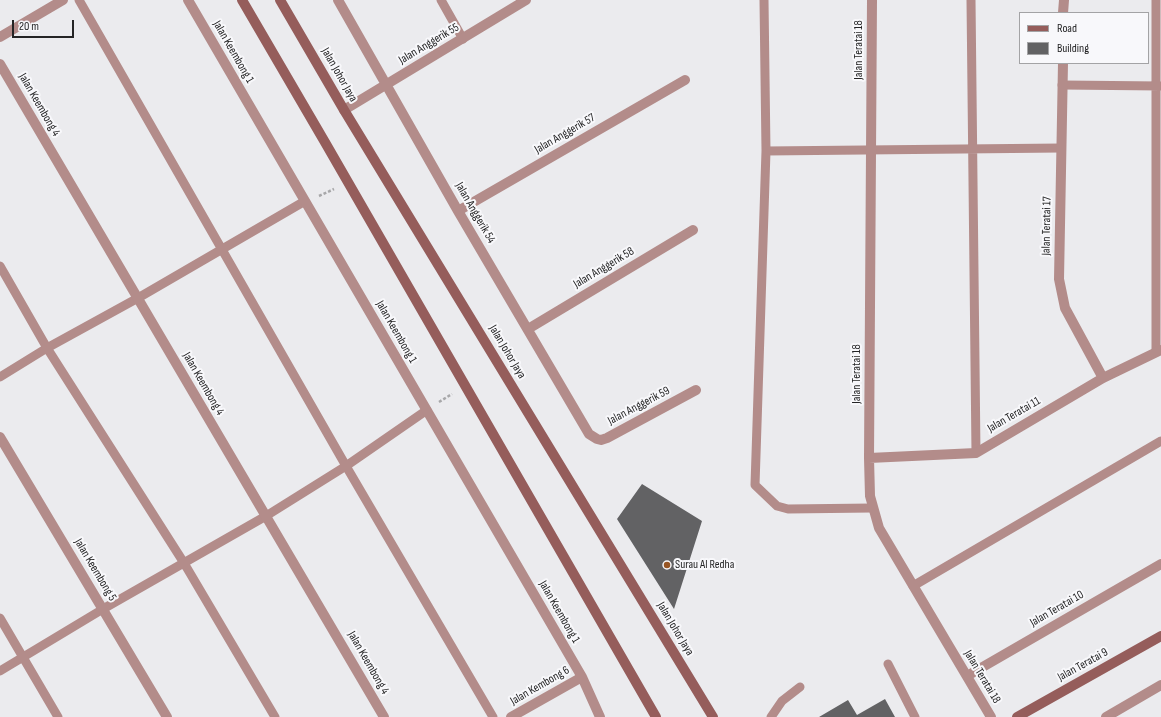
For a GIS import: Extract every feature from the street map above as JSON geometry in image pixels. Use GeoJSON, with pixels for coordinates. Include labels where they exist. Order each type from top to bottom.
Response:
{"type":"FeatureCollection","features":[{"type":"Feature","properties":{"kind":"main road"},"geometry":{"type":"LineString","coordinates":[[242,0],[656,717]]}},
{"type":"Feature","properties":{"kind":"main road","name":"Jalan Johor Jaya"},"geometry":{"type":"LineString","coordinates":[[280,0],[344,110],[713,717]]}},
{"type":"Feature","properties":{"kind":"main road","name":"Jalan Teratai 9"},"geometry":{"type":"LineString","coordinates":[[1017,717],[1161,636]]}},
{"type":"Feature","properties":{"kind":"street"},"geometry":{"type":"LineString","coordinates":[[0,37],[63,0]]}},
{"type":"Feature","properties":{"kind":"street","name":"Jalan Keembong 1"},"geometry":{"type":"LineString","coordinates":[[188,0],[582,677],[600,717]]}},
{"type":"Feature","properties":{"kind":"street","name":"Jalan Anggerik 54"},"geometry":{"type":"LineString","coordinates":[[338,0],[458,211],[592,437]]}},
{"type":"Feature","properties":{"kind":"street","name":"Jalan Anggerik 55"},"geometry":{"type":"LineString","coordinates":[[344,110],[526,0]]}},
{"type":"Feature","properties":{"kind":"street","name":"Jalan Teratai 18"},"geometry":{"type":"LineString","coordinates":[[872,0],[870,496],[872,508],[879,528],[991,717]]}},
{"type":"Feature","properties":{"kind":"street"},"geometry":{"type":"LineString","coordinates":[[1063,12],[1064,0]]}},
{"type":"Feature","properties":{"kind":"street","name":"Jalan Keembong 4"},"geometry":{"type":"LineString","coordinates":[[0,64],[384,717]]}},
{"type":"Feature","properties":{"kind":"street","name":"Jalan Teratai 17"},"geometry":{"type":"LineString","coordinates":[[1062,64],[1059,279],[1065,308],[1104,378]]}},
{"type":"Feature","properties":{"kind":"street","name":"Jalan Anggerik 57"},"geometry":{"type":"LineString","coordinates":[[458,211],[685,80]]}},
{"type":"Feature","properties":{"kind":"street","name":"Jalan Anggerik 58"},"geometry":{"type":"LineString","coordinates":[[528,329],[693,230]]}},
{"type":"Feature","properties":{"kind":"street","name":"Jalan Teratai 11"},"geometry":{"type":"LineString","coordinates":[[869,458],[976,453],[1104,378],[1159,351]]}},
{"type":"Feature","properties":{"kind":"street","name":"Jalan Anggerik 59"},"geometry":{"type":"LineString","coordinates":[[592,437],[601,440],[607,438],[696,390]]}},
{"type":"Feature","properties":{"kind":"street","name":"Jalan Keembong 5"},"geometry":{"type":"LineString","coordinates":[[0,437],[167,717]]}},
{"type":"Feature","properties":{"kind":"street","name":"Jalan Teratai 10"},"geometry":{"type":"LineString","coordinates":[[967,676],[1161,564]]}},
{"type":"Feature","properties":{"kind":"street","name":"Jalan Kembong 6"},"geometry":{"type":"LineString","coordinates":[[511,717],[582,677]]}},
{"type":"Feature","properties":{"kind":"street"},"geometry":{"type":"LineString","coordinates":[[1106,717],[1161,685]]}},
{"type":"Feature","properties":{"kind":"lane"},"geometry":{"type":"LineString","coordinates":[[79,0],[221,250],[493,717]]}},
{"type":"Feature","properties":{"kind":"lane"},"geometry":{"type":"LineString","coordinates":[[441,0],[463,39]]}},
{"type":"Feature","properties":{"kind":"lane"},"geometry":{"type":"LineString","coordinates":[[764,0],[766,151],[755,485],[777,506],[788,509],[872,508]]}},
{"type":"Feature","properties":{"kind":"lane"},"geometry":{"type":"LineString","coordinates":[[971,0],[976,453]]}},
{"type":"Feature","properties":{"kind":"lane"},"geometry":{"type":"LineString","coordinates":[[1156,0],[1158,86],[1159,351]]}},
{"type":"Feature","properties":{"kind":"lane"},"geometry":{"type":"LineString","coordinates":[[1062,85],[1158,86]]}},
{"type":"Feature","properties":{"kind":"lane"},"geometry":{"type":"LineString","coordinates":[[766,151],[1061,148]]}},
{"type":"Feature","properties":{"kind":"lane"},"geometry":{"type":"LineString","coordinates":[[0,377],[47,348],[138,298],[305,201]]}},
{"type":"Feature","properties":{"kind":"lane"},"geometry":{"type":"LineString","coordinates":[[0,266],[47,348],[184,563],[275,717]]}},
{"type":"Feature","properties":{"kind":"lane"},"geometry":{"type":"LineString","coordinates":[[0,671],[103,609],[266,516],[346,466],[427,410]]}},
{"type":"Feature","properties":{"kind":"lane"},"geometry":{"type":"LineString","coordinates":[[913,586],[1161,441]]}},
{"type":"Feature","properties":{"kind":"lane"},"geometry":{"type":"LineString","coordinates":[[0,618],[58,717]]}},
{"type":"Feature","properties":{"kind":"lane"},"geometry":{"type":"LineString","coordinates":[[888,664],[915,717]]}},
{"type":"Feature","properties":{"kind":"lane"},"geometry":{"type":"LineString","coordinates":[[771,717],[782,701],[800,687]]}},
{"type":"Feature","properties":{"kind":"path"},"geometry":{"type":"LineString","coordinates":[[305,201],[349,183]]}},
{"type":"Feature","properties":{"kind":"path"},"geometry":{"type":"LineString","coordinates":[[427,410],[466,386]]}},
{"type":"Feature","properties":{"kind":"building","name":"Surau Al Redha"},"geometry":{"type":"Polygon","coordinates":[[[642,484],[702,521],[674,609],[617,519],[642,484]]]}},
{"type":"Feature","properties":{"kind":"building"},"geometry":{"type":"Polygon","coordinates":[[[885,699],[895,717],[819,717],[848,700],[857,715],[885,699]]]}},
{"type":"Feature","properties":{"kind":"place","name":"Surau Al Redha"},"geometry":{"type":"Point","coordinates":[667,565]}}]}
